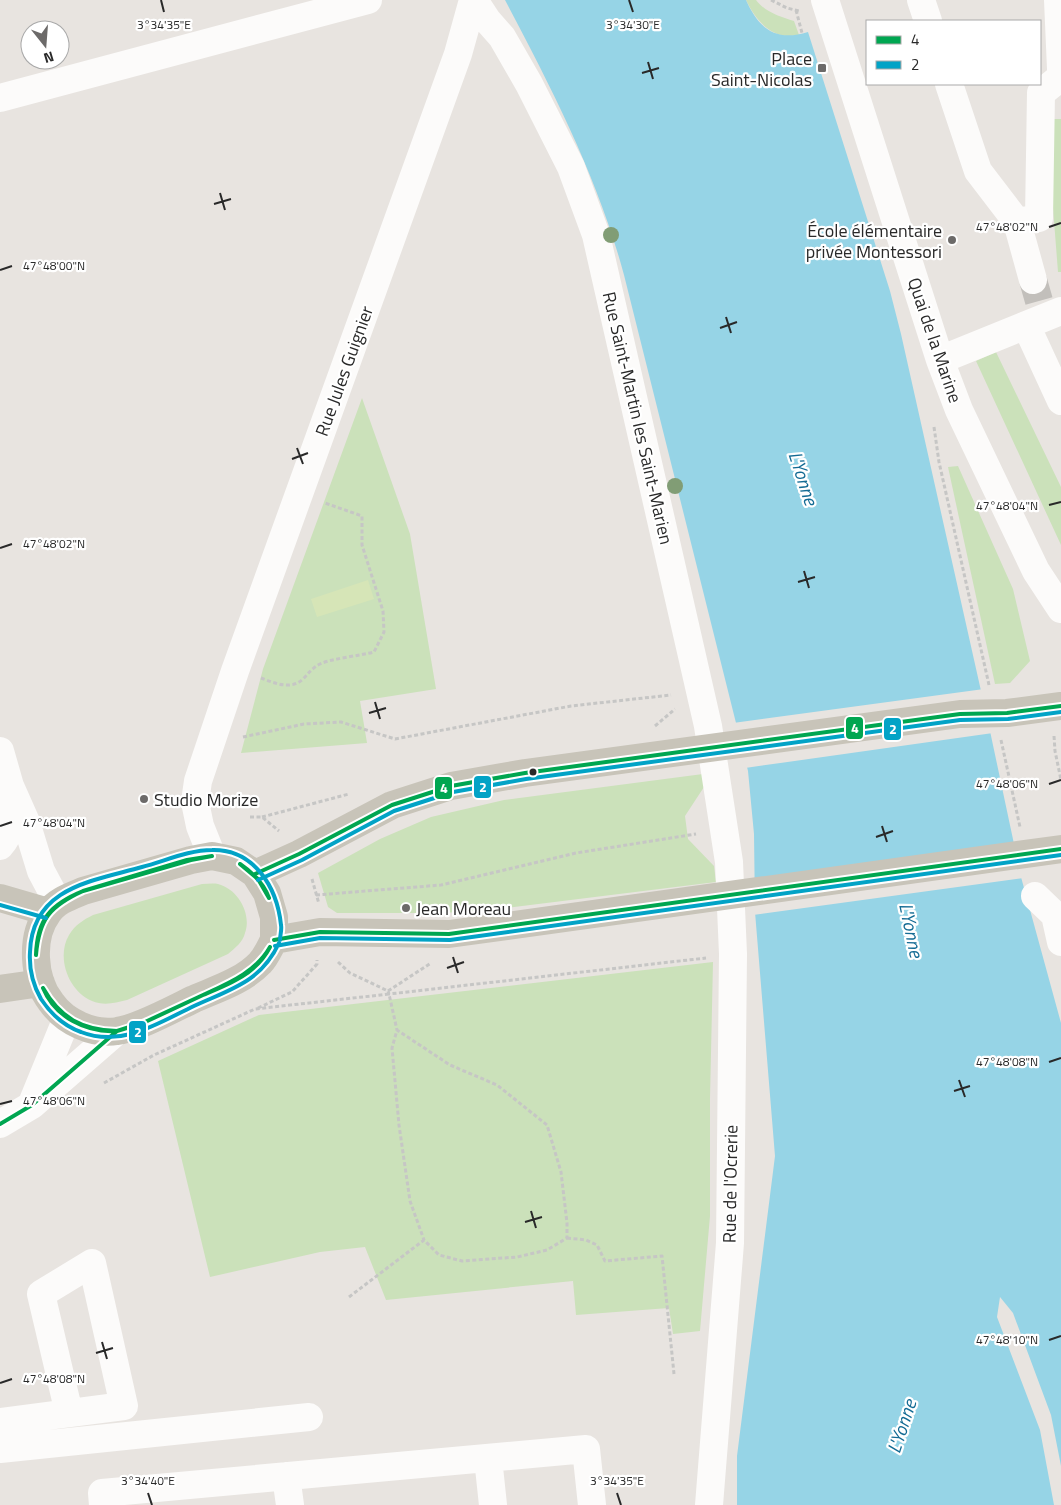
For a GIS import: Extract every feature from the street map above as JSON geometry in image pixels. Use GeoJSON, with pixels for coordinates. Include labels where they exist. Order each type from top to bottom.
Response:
{"type":"FeatureCollection","features":[{"type":"Feature","properties":{"kind":"main road"},"geometry":{"type":"LineString","coordinates":[[255,874],[299,854],[392,805],[451,786],[525,773],[960,714],[1003,722],[1061,706]]}},
{"type":"Feature","properties":{"kind":"main road"},"geometry":{"type":"LineString","coordinates":[[274,940],[320,932],[449,934],[1058,850]]}},
{"type":"Feature","properties":{"kind":"main road"},"geometry":{"type":"LineString","coordinates":[[212,856],[236,860],[255,874],[267,893],[274,917],[274,940],[262,962],[240,978],[138,1025],[118,1032],[91,1030],[67,1018],[50,1002],[41,983],[36,962],[37,940],[53,908],[83,891],[191,860],[212,856]]}},
{"type":"Feature","properties":{"kind":"main road"},"geometry":{"type":"LineString","coordinates":[[0,898],[53,908]]}},
{"type":"Feature","properties":{"kind":"main road"},"geometry":{"type":"LineString","coordinates":[[0,989],[41,983]]}},
{"type":"Feature","properties":{"kind":"street"},"geometry":{"type":"LineString","coordinates":[[0,98],[368,0]]}},
{"type":"Feature","properties":{"kind":"street","name":"Rue Saint-Martin les Saint-Marien"},"geometry":{"type":"LineString","coordinates":[[473,0],[502,37],[529,84],[572,167],[596,235],[708,726],[729,862]]}},
{"type":"Feature","properties":{"kind":"street","name":"Rue Jules Guignier"},"geometry":{"type":"LineString","coordinates":[[212,856],[200,826],[195,802],[198,780],[458,54],[473,0]]}},
{"type":"Feature","properties":{"kind":"street"},"geometry":{"type":"LineString","coordinates":[[921,0],[928,20]]}},
{"type":"Feature","properties":{"kind":"street"},"geometry":{"type":"LineString","coordinates":[[1058,0],[1050,40],[1061,70]]}},
{"type":"Feature","properties":{"kind":"street","name":"Quai de la Marine"},"geometry":{"type":"LineString","coordinates":[[814,6],[857,65],[940,360],[959,410],[1036,571],[1061,609]]}},
{"type":"Feature","properties":{"kind":"street"},"geometry":{"type":"LineString","coordinates":[[1017,222],[1039,218],[1041,93],[1061,77]]}},
{"type":"Feature","properties":{"kind":"street"},"geometry":{"type":"LineString","coordinates":[[949,85],[978,172],[1017,222],[1041,307],[1061,401]]}},
{"type":"Feature","properties":{"kind":"street"},"geometry":{"type":"LineString","coordinates":[[940,360],[1041,307]]}},
{"type":"Feature","properties":{"kind":"street"},"geometry":{"type":"LineString","coordinates":[[0,751],[10,786],[26,822],[53,908]]}},
{"type":"Feature","properties":{"kind":"street"},"geometry":{"type":"LineString","coordinates":[[0,846],[12,824],[10,786]]}},
{"type":"Feature","properties":{"kind":"street","name":"Rue de l'Ocrerie"},"geometry":{"type":"LineString","coordinates":[[709,1505],[730,1243],[733,954],[729,862]]}},
{"type":"Feature","properties":{"kind":"street"},"geometry":{"type":"LineString","coordinates":[[1035,896],[1054,915],[1061,942]]}},
{"type":"Feature","properties":{"kind":"street"},"geometry":{"type":"LineString","coordinates":[[32,1105],[67,1018]]}},
{"type":"Feature","properties":{"kind":"street"},"geometry":{"type":"LineString","coordinates":[[0,1124],[32,1105],[118,1032]]}},
{"type":"Feature","properties":{"kind":"street"},"geometry":{"type":"LineString","coordinates":[[0,1422],[124,1406],[92,1263],[41,1294],[69,1413]]}},
{"type":"Feature","properties":{"kind":"street"},"geometry":{"type":"LineString","coordinates":[[0,1449],[309,1417]]}},
{"type":"Feature","properties":{"kind":"street"},"geometry":{"type":"LineString","coordinates":[[103,1505],[102,1493],[586,1449],[592,1505]]}},
{"type":"Feature","properties":{"kind":"street"},"geometry":{"type":"LineString","coordinates":[[488,1458],[493,1505]]}},
{"type":"Feature","properties":{"kind":"street"},"geometry":{"type":"LineString","coordinates":[[286,1476],[290,1505]]}},
{"type":"Feature","properties":{"kind":"path"},"geometry":{"type":"LineString","coordinates":[[771,0],[796,10],[814,6]]}},
{"type":"Feature","properties":{"kind":"path"},"geometry":{"type":"LineString","coordinates":[[796,10],[802,33]]}},
{"type":"Feature","properties":{"kind":"path"},"geometry":{"type":"LineString","coordinates":[[934,425],[940,462],[990,692]]}},
{"type":"Feature","properties":{"kind":"path"},"geometry":{"type":"LineString","coordinates":[[256,677],[280,685],[292,685],[301,681],[310,670],[321,664],[374,652],[384,632],[384,611],[362,545],[362,516],[319,500]]}},
{"type":"Feature","properties":{"kind":"path"},"geometry":{"type":"LineString","coordinates":[[210,743],[304,724],[341,722],[395,739],[571,706],[699,690]]}},
{"type":"Feature","properties":{"kind":"path"},"geometry":{"type":"LineString","coordinates":[[1003,722],[1020,828]]}},
{"type":"Feature","properties":{"kind":"path"},"geometry":{"type":"LineString","coordinates":[[1054,733],[1055,752],[1061,780]]}},
{"type":"Feature","properties":{"kind":"path"},"geometry":{"type":"LineString","coordinates":[[316,895],[441,886],[576,853],[724,830]]}},
{"type":"Feature","properties":{"kind":"path"},"geometry":{"type":"LineString","coordinates":[[256,1009],[389,992],[733,954]]}},
{"type":"Feature","properties":{"kind":"path"},"geometry":{"type":"LineString","coordinates":[[389,992],[436,959]]}},
{"type":"Feature","properties":{"kind":"path"},"geometry":{"type":"LineString","coordinates":[[337,961],[350,973],[389,992]]}},
{"type":"Feature","properties":{"kind":"path"},"geometry":{"type":"LineString","coordinates":[[101,1085],[154,1054],[292,992],[317,964]]}},
{"type":"Feature","properties":{"kind":"path"},"geometry":{"type":"LineString","coordinates":[[389,992],[397,1030],[392,1048],[399,1125],[410,1201],[424,1240],[440,1255],[462,1261],[516,1257],[547,1250],[567,1238],[586,1240],[597,1245],[605,1261],[662,1256],[674,1374]]}},
{"type":"Feature","properties":{"kind":"path"},"geometry":{"type":"LineString","coordinates":[[397,1030],[450,1065],[497,1085],[548,1125],[561,1172],[567,1238]]}},
{"type":"Feature","properties":{"kind":"path"},"geometry":{"type":"LineString","coordinates":[[349,1297],[424,1240]]}},
{"type":"Feature","properties":{"kind":"green space"},"geometry":{"type":"Polygon","coordinates":[[[746,0],[756,0],[768,11],[794,21],[799,35],[781,35],[766,28],[746,0]]]}},
{"type":"Feature","properties":{"kind":"green space"},"geometry":{"type":"Polygon","coordinates":[[[1053,119],[1061,119],[1061,272],[1058,272],[1053,208],[1053,119]]]}},
{"type":"Feature","properties":{"kind":"green space"},"geometry":{"type":"Polygon","coordinates":[[[996,352],[1061,487],[1061,545],[976,361],[996,352]]]}},
{"type":"Feature","properties":{"kind":"green space"},"geometry":{"type":"Polygon","coordinates":[[[362,398],[410,534],[436,689],[360,701],[367,743],[241,753],[263,669],[362,398]]]}},
{"type":"Feature","properties":{"kind":"green space"},"geometry":{"type":"Polygon","coordinates":[[[958,466],[1013,589],[1030,661],[1010,683],[995,684],[948,467],[958,466]]]}},
{"type":"Feature","properties":{"kind":"green space"},"geometry":{"type":"Polygon","coordinates":[[[368,580],[374,599],[317,617],[311,599],[368,580]]]}},
{"type":"Feature","properties":{"kind":"green space"},"geometry":{"type":"Polygon","coordinates":[[[703,774],[704,787],[685,816],[688,839],[714,866],[716,882],[490,910],[442,913],[337,913],[328,907],[318,873],[380,839],[431,817],[504,800],[703,774]]]}},
{"type":"Feature","properties":{"kind":"green space"},"geometry":{"type":"Polygon","coordinates":[[[202,884],[216,884],[232,891],[245,910],[247,926],[244,936],[228,954],[123,1001],[110,1004],[96,1003],[76,990],[64,963],[65,944],[74,928],[93,915],[202,884]]]}},
{"type":"Feature","properties":{"kind":"green space"},"geometry":{"type":"Polygon","coordinates":[[[713,962],[710,1216],[700,1331],[673,1334],[669,1308],[576,1315],[573,1281],[386,1300],[365,1247],[320,1252],[210,1277],[158,1061],[259,1015],[713,962]]]}},
{"type":"Feature","properties":{"kind":"water","name":"L'Yonne"},"geometry":{"type":"Polygon","coordinates":[[[505,0],[746,0],[757,19],[770,31],[787,35],[808,32],[890,291],[901,334],[1021,877],[1061,1023],[1061,1466],[1051,1415],[1013,1313],[1000,1297],[997,1317],[1040,1430],[1054,1505],[737,1505],[737,1456],[775,1156],[755,912],[754,834],[748,771],[624,275],[613,239],[601,204],[572,134],[505,0]]]}},
{"type":"Feature","properties":{"kind":"pier"},"geometry":{"type":"Polygon","coordinates":[[[984,689],[993,733],[745,768],[733,723],[984,689]]]}},
{"type":"Feature","properties":{"kind":"pier"},"geometry":{"type":"Polygon","coordinates":[[[1016,842],[1024,878],[753,915],[752,879],[1016,842]]]}},
{"type":"Feature","properties":{"kind":"tunnel"},"geometry":{"type":"LineString","coordinates":[[1033,280],[1039,301]]}},
{"type":"Feature","properties":{"kind":"transit line","name":"4"},"geometry":{"type":"LineString","coordinates":[[255,874],[299,854],[392,805],[451,786],[525,773],[960,714],[1007,713],[1061,706]]}},
{"type":"Feature","properties":{"kind":"transit line","name":"2"},"geometry":{"type":"LineString","coordinates":[[258,880],[302,860],[394,811],[453,792],[526,779],[960,720],[1008,719],[1061,712]]}},
{"type":"Feature","properties":{"kind":"transit line","name":"4"},"geometry":{"type":"LineString","coordinates":[[274,940],[320,932],[449,934],[1061,849]]}},
{"type":"Feature","properties":{"kind":"transit line","name":"2"},"geometry":{"type":"LineString","coordinates":[[279,943],[263,967],[244,983],[153,1026],[125,1035],[111,1037],[81,1032],[58,1019],[38,994],[30,964],[33,930],[41,913],[53,900],[68,890],[104,877],[203,850],[227,851],[240,856],[261,873],[268,884],[279,911],[280,940]]}},
{"type":"Feature","properties":{"kind":"transit line","name":"2"},"geometry":{"type":"LineString","coordinates":[[275,946],[320,938],[450,940],[1061,855]]}},
{"type":"Feature","properties":{"kind":"transit line","name":"4"},"geometry":{"type":"LineString","coordinates":[[83,891],[187,860],[212,856]]}},
{"type":"Feature","properties":{"kind":"transit line","name":"4"},"geometry":{"type":"LineString","coordinates":[[83,891],[191,860],[212,856]]}},
{"type":"Feature","properties":{"kind":"transit line","name":"4"},"geometry":{"type":"LineString","coordinates":[[240,864],[258,879],[269,898]]}},
{"type":"Feature","properties":{"kind":"transit line","name":"4"},"geometry":{"type":"LineString","coordinates":[[240,864],[258,879],[269,898]]}},
{"type":"Feature","properties":{"kind":"transit line","name":"4"},"geometry":{"type":"LineString","coordinates":[[36,955],[39,932],[48,914],[62,901],[83,891]]}},
{"type":"Feature","properties":{"kind":"transit line","name":"4"},"geometry":{"type":"LineString","coordinates":[[36,955],[40,932],[48,915],[62,902],[83,891]]}},
{"type":"Feature","properties":{"kind":"transit line","name":"2"},"geometry":{"type":"LineString","coordinates":[[0,905],[46,918]]}},
{"type":"Feature","properties":{"kind":"transit line","name":"4"},"geometry":{"type":"LineString","coordinates":[[203,995],[250,970],[270,947]]}},
{"type":"Feature","properties":{"kind":"transit line","name":"4"},"geometry":{"type":"LineString","coordinates":[[203,995],[232,982],[250,971],[270,947]]}},
{"type":"Feature","properties":{"kind":"transit line","name":"4"},"geometry":{"type":"LineString","coordinates":[[43,988],[57,1007],[73,1020],[93,1028],[117,1031]]}},
{"type":"Feature","properties":{"kind":"transit line","name":"4"},"geometry":{"type":"LineString","coordinates":[[43,988],[55,1007],[73,1021],[94,1029],[117,1031]]}},
{"type":"Feature","properties":{"kind":"transit line","name":"4"},"geometry":{"type":"LineString","coordinates":[[117,1031],[145,1022],[203,995]]}},
{"type":"Feature","properties":{"kind":"transit line","name":"4"},"geometry":{"type":"LineString","coordinates":[[117,1031],[143,1023],[203,995]]}},
{"type":"Feature","properties":{"kind":"transit line","name":"4"},"geometry":{"type":"LineString","coordinates":[[0,1124],[32,1105],[117,1031]]}},
{"type":"Feature","properties":{"kind":"place","name":"Place Saint-Nicolas"},"geometry":{"type":"Point","coordinates":[822,68]}},
{"type":"Feature","properties":{"kind":"place","name":"École élémentaire privée Montessori"},"geometry":{"type":"Point","coordinates":[952,240]}},
{"type":"Feature","properties":{"kind":"place","name":"Studio Morize"},"geometry":{"type":"Point","coordinates":[144,799]}},
{"type":"Feature","properties":{"kind":"place","name":"Jean Moreau"},"geometry":{"type":"Point","coordinates":[406,908]}}]}
